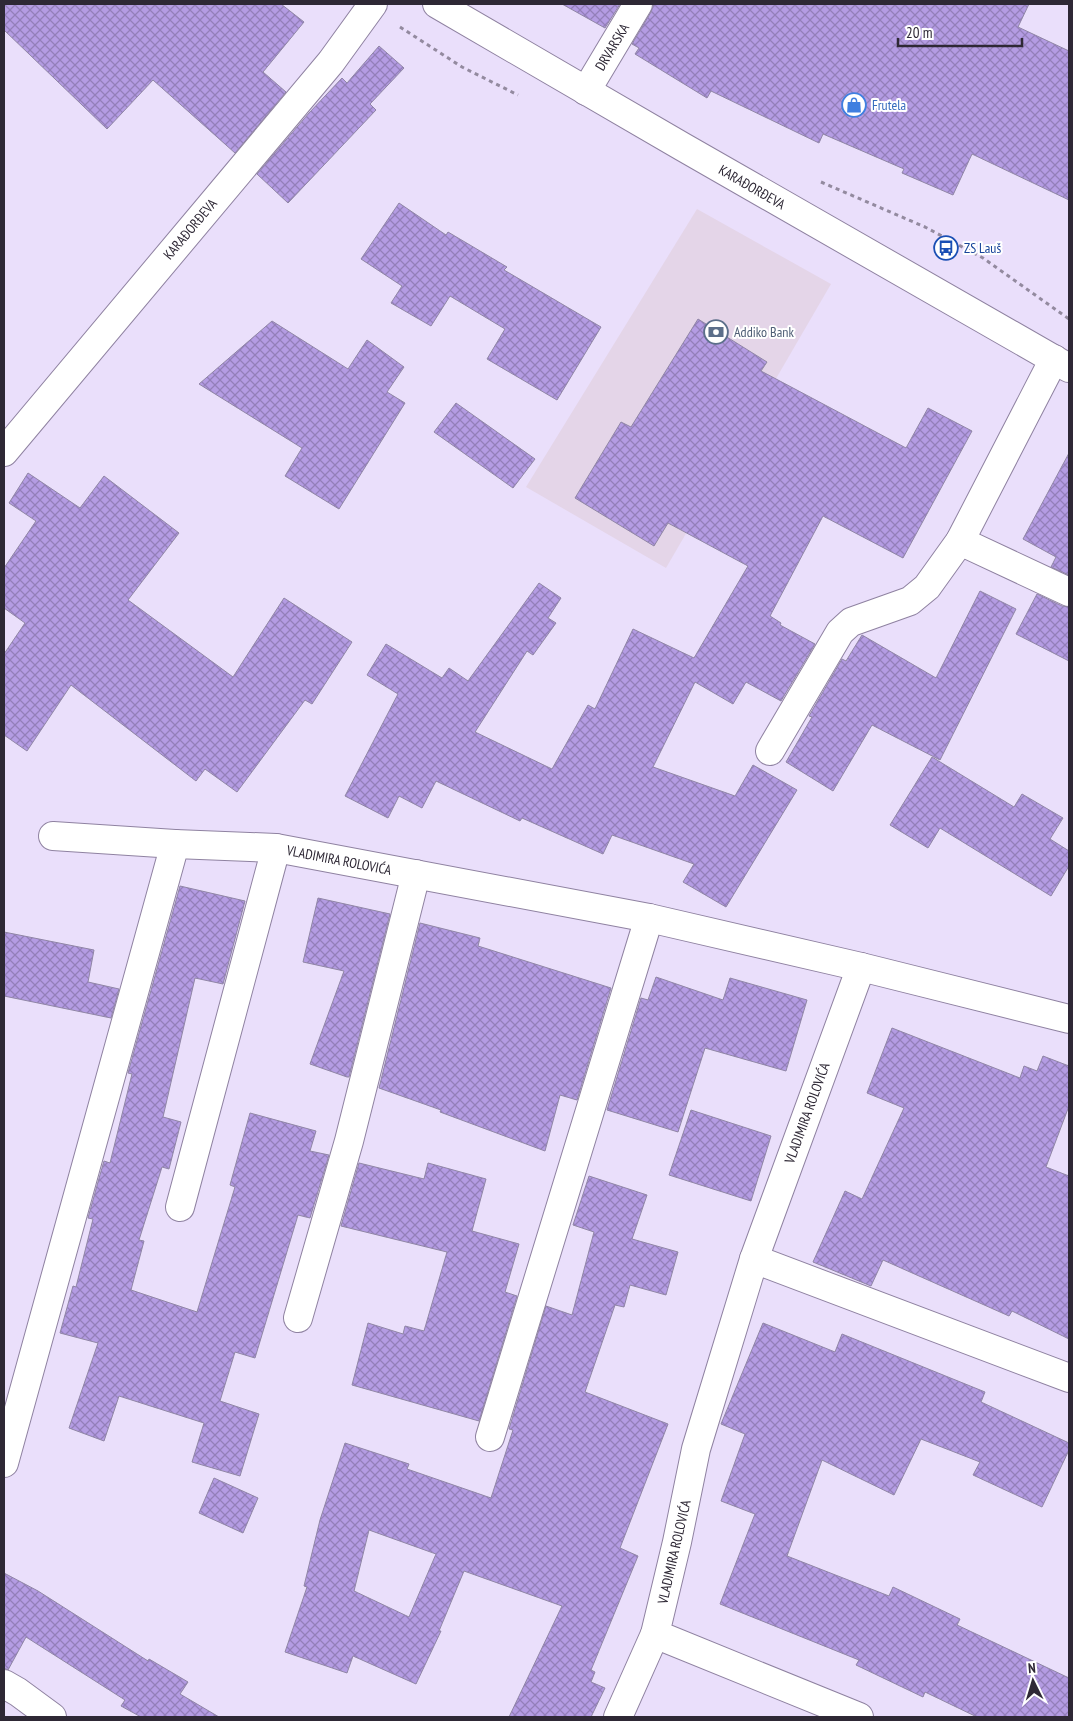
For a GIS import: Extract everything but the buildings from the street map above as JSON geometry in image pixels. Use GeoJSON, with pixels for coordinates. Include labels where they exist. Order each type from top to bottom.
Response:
{"type":"FeatureCollection","features":[{"type":"Feature","properties":{"kind":"street","name":"KARAĐORĐEVA"},"geometry":{"type":"LineString","coordinates":[[4,452],[331,62],[373,4]]}},
{"type":"Feature","properties":{"kind":"street","name":"KARAĐORĐEVA"},"geometry":{"type":"LineString","coordinates":[[437,4],[1061,363]]}},
{"type":"Feature","properties":{"kind":"street","name":"DRVARSKA"},"geometry":{"type":"LineString","coordinates":[[586,91],[638,4]]}},
{"type":"Feature","properties":{"kind":"street"},"geometry":{"type":"LineString","coordinates":[[770,751],[840,632],[851,622],[910,600],[927,587],[960,541],[1061,363]]}},
{"type":"Feature","properties":{"kind":"street"},"geometry":{"type":"LineString","coordinates":[[960,541],[1069,592]]}},
{"type":"Feature","properties":{"kind":"street"},"geometry":{"type":"LineString","coordinates":[[53,836],[276,848]]}},
{"type":"Feature","properties":{"kind":"street"},"geometry":{"type":"LineString","coordinates":[[4,1463],[174,844]]}},
{"type":"Feature","properties":{"kind":"street","name":"VLADIMIRA ROLOVIĆA"},"geometry":{"type":"LineString","coordinates":[[180,1207],[276,848],[649,918],[861,966],[1069,1018]]}},
{"type":"Feature","properties":{"kind":"street"},"geometry":{"type":"LineString","coordinates":[[298,1318],[349,1141],[416,874]]}},
{"type":"Feature","properties":{"kind":"street"},"geometry":{"type":"LineString","coordinates":[[490,1437],[649,918]]}},
{"type":"Feature","properties":{"kind":"street","name":"VLADIMIRA ROLOVIĆA"},"geometry":{"type":"LineString","coordinates":[[618,1717],[655,1634],[677,1542],[696,1449],[754,1259],[861,966]]}},
{"type":"Feature","properties":{"kind":"street"},"geometry":{"type":"LineString","coordinates":[[754,1259],[1069,1378]]}},
{"type":"Feature","properties":{"kind":"street"},"geometry":{"type":"LineString","coordinates":[[655,1634],[859,1717]]}},
{"type":"Feature","properties":{"kind":"street"},"geometry":{"type":"LineString","coordinates":[[4,1684],[52,1717]]}},
{"type":"Feature","properties":{"kind":"path"},"geometry":{"type":"LineString","coordinates":[[816,180],[925,227],[984,258],[1069,319]]}},
{"type":"Feature","properties":{"kind":"shaded area"},"geometry":{"type":"Polygon","coordinates":[[[697,209],[831,284],[666,568],[526,487],[697,209]]]}},
{"type":"Feature","properties":{"kind":"place","name":"Frutela"},"geometry":{"type":"Point","coordinates":[854,105]}},
{"type":"Feature","properties":{"kind":"place","name":"ZS Lauš"},"geometry":{"type":"Point","coordinates":[946,248]}},
{"type":"Feature","properties":{"kind":"place","name":"Addiko Bank"},"geometry":{"type":"Point","coordinates":[716,332]}}]}
